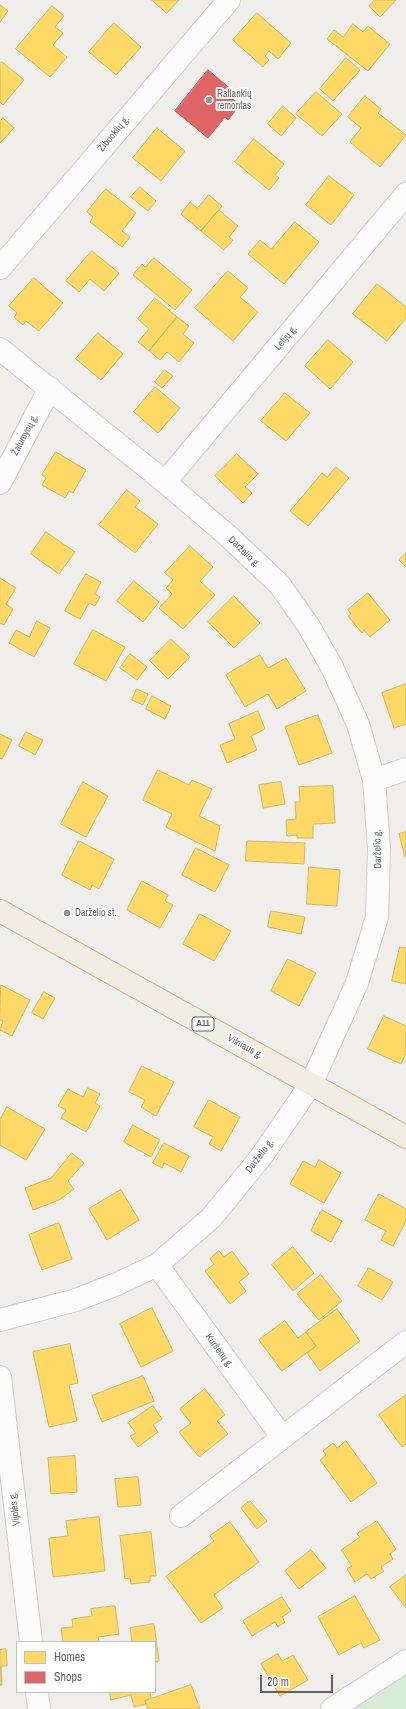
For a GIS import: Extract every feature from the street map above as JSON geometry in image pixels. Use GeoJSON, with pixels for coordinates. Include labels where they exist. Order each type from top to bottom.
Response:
{"type":"FeatureCollection","features":[{"type":"Feature","properties":{"kind":"highway","name":"Vilniaus g."},"geometry":{"type":"LineString","coordinates":[[0,911],[406,1137]]}},
{"type":"Feature","properties":{"kind":"street","name":"Žibuoklių g."},"geometry":{"type":"LineString","coordinates":[[0,268],[229,0]]}},
{"type":"Feature","properties":{"kind":"street","name":"Lelijų g."},"geometry":{"type":"LineString","coordinates":[[165,482],[406,194]]}},
{"type":"Feature","properties":{"kind":"street","name":"Darželio g."},"geometry":{"type":"LineString","coordinates":[[0,349],[165,482],[227,535],[278,584],[308,625],[332,668],[358,724],[374,780],[379,849],[377,917],[357,983],[311,1084],[261,1156],[211,1218],[157,1265],[117,1284],[76,1300],[0,1320]]}},
{"type":"Feature","properties":{"kind":"street","name":"Žalumynų g."},"geometry":{"type":"LineString","coordinates":[[0,483],[50,388]]}},
{"type":"Feature","properties":{"kind":"street"},"geometry":{"type":"LineString","coordinates":[[374,780],[406,769]]}},
{"type":"Feature","properties":{"kind":"street","name":"Kuršėnų g."},"geometry":{"type":"LineString","coordinates":[[157,1265],[282,1437]]}},
{"type":"Feature","properties":{"kind":"street"},"geometry":{"type":"LineString","coordinates":[[181,1516],[406,1342]]}},
{"type":"Feature","properties":{"kind":"street","name":"Vijolės g."},"geometry":{"type":"LineString","coordinates":[[0,1377],[31,1641]]}},
{"type":"Feature","properties":{"kind":"street"},"geometry":{"type":"LineString","coordinates":[[332,1709],[406,1661]]}},
{"type":"Feature","properties":{"kind":"street"},"geometry":{"type":"LineString","coordinates":[[37,1693],[39,1709]]}},
{"type":"Feature","properties":{"kind":"green space"},"geometry":{"type":"Polygon","coordinates":[[[406,1661],[406,1709],[332,1709],[406,1661]]]}},
{"type":"Feature","properties":{"kind":"building: Homes"},"geometry":{"type":"Polygon","coordinates":[[[152,0],[179,0],[167,13],[152,0]]]}},
{"type":"Feature","properties":{"kind":"building: Homes"},"geometry":{"type":"Polygon","coordinates":[[[375,0],[396,0],[380,17],[369,6],[375,0]]]}},
{"type":"Feature","properties":{"kind":"building: Homes"},"geometry":{"type":"Polygon","coordinates":[[[0,5],[8,11],[0,22],[0,5]]]}},
{"type":"Feature","properties":{"kind":"building: Homes"},"geometry":{"type":"Polygon","coordinates":[[[52,6],[64,16],[55,27],[63,33],[53,45],[67,57],[50,77],[16,49],[52,6]]]}},
{"type":"Feature","properties":{"kind":"building: Homes"},"geometry":{"type":"Polygon","coordinates":[[[257,13],[291,43],[278,59],[269,51],[265,56],[269,60],[263,67],[233,40],[257,13]]]}},
{"type":"Feature","properties":{"kind":"building: Homes"},"geometry":{"type":"Polygon","coordinates":[[[114,23],[141,47],[116,75],[89,52],[114,23]]]}},
{"type":"Feature","properties":{"kind":"building: Homes"},"geometry":{"type":"Polygon","coordinates":[[[353,24],[363,32],[368,26],[390,44],[368,71],[327,39],[334,30],[343,37],[353,24]]]}},
{"type":"Feature","properties":{"kind":"building: Homes"},"geometry":{"type":"Polygon","coordinates":[[[346,58],[360,70],[333,101],[320,89],[346,58]]]}},
{"type":"Feature","properties":{"kind":"building: Homes"},"geometry":{"type":"Polygon","coordinates":[[[2,62],[24,80],[3,105],[0,102],[0,64],[2,62]]]}},
{"type":"Feature","properties":{"kind":"building: Homes"},"geometry":{"type":"Polygon","coordinates":[[[316,92],[342,114],[322,136],[296,114],[316,92]]]}},
{"type":"Feature","properties":{"kind":"building: Homes"},"geometry":{"type":"Polygon","coordinates":[[[365,96],[381,109],[378,113],[406,135],[380,167],[350,142],[361,128],[348,117],[365,96]]]}},
{"type":"Feature","properties":{"kind":"building: Homes"},"geometry":{"type":"Polygon","coordinates":[[[283,106],[296,118],[281,136],[268,124],[283,106]]]}},
{"type":"Feature","properties":{"kind":"building: Homes"},"geometry":{"type":"Polygon","coordinates":[[[3,118],[14,128],[0,143],[0,122],[3,118]]]}},
{"type":"Feature","properties":{"kind":"building: Homes"},"geometry":{"type":"Polygon","coordinates":[[[157,128],[185,151],[161,181],[133,158],[157,128]]]}},
{"type":"Feature","properties":{"kind":"building: Homes"},"geometry":{"type":"Polygon","coordinates":[[[254,139],[284,164],[275,175],[279,178],[269,190],[235,162],[254,139]]]}},
{"type":"Feature","properties":{"kind":"building: Homes"},"geometry":{"type":"Polygon","coordinates":[[[329,176],[354,195],[331,225],[306,205],[329,176]]]}},
{"type":"Feature","properties":{"kind":"building: Homes"},"geometry":{"type":"Polygon","coordinates":[[[140,187],[156,201],[148,211],[131,197],[140,187]]]}},
{"type":"Feature","properties":{"kind":"building: Homes"},"geometry":{"type":"Polygon","coordinates":[[[106,189],[136,213],[122,231],[130,237],[122,247],[90,222],[93,217],[87,212],[106,189]]]}},
{"type":"Feature","properties":{"kind":"building: Homes"},"geometry":{"type":"Polygon","coordinates":[[[209,195],[222,206],[201,231],[181,214],[190,202],[197,208],[209,195]]]}},
{"type":"Feature","properties":{"kind":"building: Homes"},"geometry":{"type":"Polygon","coordinates":[[[219,210],[238,226],[229,237],[233,240],[224,250],[201,231],[219,210]]]}},
{"type":"Feature","properties":{"kind":"building: Homes"},"geometry":{"type":"Polygon","coordinates":[[[295,222],[319,242],[284,284],[248,254],[260,240],[271,249],[295,222]]]}},
{"type":"Feature","properties":{"kind":"building: Homes"},"geometry":{"type":"Polygon","coordinates":[[[92,251],[119,273],[104,291],[90,279],[79,292],[66,281],[92,251]]]}},
{"type":"Feature","properties":{"kind":"building: Homes"},"geometry":{"type":"Polygon","coordinates":[[[154,258],[192,290],[175,310],[133,275],[142,264],[145,267],[154,258]]]}},
{"type":"Feature","properties":{"kind":"building: Homes"},"geometry":{"type":"Polygon","coordinates":[[[228,271],[248,288],[240,297],[258,312],[233,341],[195,308],[228,271]]]}},
{"type":"Feature","properties":{"kind":"building: Homes"},"geometry":{"type":"Polygon","coordinates":[[[34,278],[63,303],[39,331],[26,321],[23,325],[14,317],[17,313],[9,306],[34,278]]]}},
{"type":"Feature","properties":{"kind":"building: Homes"},"geometry":{"type":"Polygon","coordinates":[[[377,284],[406,307],[406,318],[387,341],[353,314],[377,284]]]}},
{"type":"Feature","properties":{"kind":"building: Homes"},"geometry":{"type":"Polygon","coordinates":[[[155,298],[177,317],[149,351],[138,342],[149,329],[138,319],[155,298]]]}},
{"type":"Feature","properties":{"kind":"building: Homes"},"geometry":{"type":"Polygon","coordinates":[[[177,317],[189,326],[183,334],[194,343],[179,362],[167,352],[160,360],[149,351],[177,317]]]}},
{"type":"Feature","properties":{"kind":"building: Homes"},"geometry":{"type":"Polygon","coordinates":[[[98,333],[123,354],[101,380],[76,359],[98,333]]]}},
{"type":"Feature","properties":{"kind":"building: Homes"},"geometry":{"type":"Polygon","coordinates":[[[328,340],[353,362],[330,389],[305,366],[328,340]]]}},
{"type":"Feature","properties":{"kind":"building: Homes"},"geometry":{"type":"Polygon","coordinates":[[[165,370],[173,376],[162,388],[155,382],[165,370]]]}},
{"type":"Feature","properties":{"kind":"building: Homes"},"geometry":{"type":"Polygon","coordinates":[[[155,387],[180,408],[158,433],[134,412],[155,387]]]}},
{"type":"Feature","properties":{"kind":"building: Homes"},"geometry":{"type":"Polygon","coordinates":[[[285,393],[310,413],[286,441],[261,421],[285,393]]]}},
{"type":"Feature","properties":{"kind":"building: Homes"},"geometry":{"type":"Polygon","coordinates":[[[56,452],[86,470],[73,493],[69,491],[65,498],[42,485],[46,478],[42,475],[56,452]]]}},
{"type":"Feature","properties":{"kind":"building: Homes"},"geometry":{"type":"Polygon","coordinates":[[[237,454],[258,474],[245,487],[252,493],[243,503],[215,476],[237,454]]]}},
{"type":"Feature","properties":{"kind":"building: Homes"},"geometry":{"type":"Polygon","coordinates":[[[336,467],[349,478],[308,526],[290,511],[322,473],[327,477],[336,467]]]}},
{"type":"Feature","properties":{"kind":"building: Homes"},"geometry":{"type":"Polygon","coordinates":[[[127,490],[140,501],[135,507],[158,524],[135,553],[99,525],[127,490]]]}},
{"type":"Feature","properties":{"kind":"building: Homes"},"geometry":{"type":"Polygon","coordinates":[[[46,532],[75,552],[59,574],[31,554],[46,532]]]}},
{"type":"Feature","properties":{"kind":"building: Homes"},"geometry":{"type":"Polygon","coordinates":[[[190,546],[213,567],[200,581],[215,595],[183,629],[159,608],[172,594],[166,588],[173,580],[165,573],[190,546]]]}},
{"type":"Feature","properties":{"kind":"building: Homes"},"geometry":{"type":"Polygon","coordinates":[[[406,553],[406,567],[399,560],[406,553]]]}},
{"type":"Feature","properties":{"kind":"building: Homes"},"geometry":{"type":"Polygon","coordinates":[[[86,574],[101,582],[95,594],[100,597],[95,606],[89,603],[80,619],[65,611],[86,574]]]}},
{"type":"Feature","properties":{"kind":"building: Homes"},"geometry":{"type":"Polygon","coordinates":[[[0,578],[16,588],[6,604],[13,609],[4,625],[0,623],[0,578]]]}},
{"type":"Feature","properties":{"kind":"building: Homes"},"geometry":{"type":"Polygon","coordinates":[[[134,581],[159,602],[143,622],[117,601],[134,581]]]}},
{"type":"Feature","properties":{"kind":"building: Homes"},"geometry":{"type":"Polygon","coordinates":[[[368,593],[390,620],[370,637],[364,630],[362,633],[348,616],[351,614],[348,610],[368,593]]]}},
{"type":"Feature","properties":{"kind":"building: Homes"},"geometry":{"type":"Polygon","coordinates":[[[234,596],[260,623],[234,648],[208,622],[234,596]]]}},
{"type":"Feature","properties":{"kind":"building: Homes"},"geometry":{"type":"Polygon","coordinates":[[[37,621],[50,628],[34,657],[9,643],[16,630],[29,637],[37,621]]]}},
{"type":"Feature","properties":{"kind":"building: Homes"},"geometry":{"type":"Polygon","coordinates":[[[93,630],[125,647],[106,681],[74,664],[93,630]]]}},
{"type":"Feature","properties":{"kind":"building: Homes"},"geometry":{"type":"Polygon","coordinates":[[[171,639],[190,657],[168,679],[150,661],[171,639]]]}},
{"type":"Feature","properties":{"kind":"building: Homes"},"geometry":{"type":"Polygon","coordinates":[[[130,654],[147,667],[137,680],[120,668],[130,654]]]}},
{"type":"Feature","properties":{"kind":"building: Homes"},"geometry":{"type":"Polygon","coordinates":[[[260,655],[268,668],[286,658],[306,691],[277,709],[268,694],[245,707],[226,675],[260,655]]]}},
{"type":"Feature","properties":{"kind":"building: Homes"},"geometry":{"type":"Polygon","coordinates":[[[406,684],[406,724],[394,728],[382,693],[406,684]]]}},
{"type":"Feature","properties":{"kind":"building: Homes"},"geometry":{"type":"Polygon","coordinates":[[[137,689],[148,694],[143,705],[132,700],[137,689]]]}},
{"type":"Feature","properties":{"kind":"building: Homes"},"geometry":{"type":"Polygon","coordinates":[[[152,696],[171,706],[165,719],[146,709],[152,696]]]}},
{"type":"Feature","properties":{"kind":"building: Homes"},"geometry":{"type":"Polygon","coordinates":[[[258,711],[265,729],[251,736],[257,750],[227,763],[220,745],[235,739],[229,724],[258,711]]]}},
{"type":"Feature","properties":{"kind":"building: Homes"},"geometry":{"type":"Polygon","coordinates":[[[318,715],[332,753],[299,765],[285,727],[318,715]]]}},
{"type":"Feature","properties":{"kind":"building: Homes"},"geometry":{"type":"Polygon","coordinates":[[[26,732],[43,740],[35,755],[19,746],[26,732]]]}},
{"type":"Feature","properties":{"kind":"building: Homes"},"geometry":{"type":"Polygon","coordinates":[[[0,734],[12,740],[2,759],[0,758],[0,734]]]}},
{"type":"Feature","properties":{"kind":"building: Homes"},"geometry":{"type":"Polygon","coordinates":[[[158,770],[189,785],[192,780],[212,789],[199,816],[220,826],[215,851],[166,827],[172,814],[143,800],[158,770]]]}},
{"type":"Feature","properties":{"kind":"building: Homes"},"geometry":{"type":"Polygon","coordinates":[[[83,782],[108,796],[86,837],[61,824],[83,782]]]}},
{"type":"Feature","properties":{"kind":"building: Homes"},"geometry":{"type":"Polygon","coordinates":[[[281,782],[285,804],[263,808],[259,785],[281,782]]]}},
{"type":"Feature","properties":{"kind":"building: Homes"},"geometry":{"type":"Polygon","coordinates":[[[333,786],[335,823],[313,824],[313,838],[297,838],[297,835],[287,836],[286,820],[296,819],[295,802],[300,802],[299,787],[333,786]]]}},
{"type":"Feature","properties":{"kind":"building: Homes"},"geometry":{"type":"Polygon","coordinates":[[[406,832],[406,857],[405,857],[399,834],[406,832]]]}},
{"type":"Feature","properties":{"kind":"building: Homes"},"geometry":{"type":"Polygon","coordinates":[[[79,841],[114,859],[99,889],[92,885],[90,890],[62,875],[79,841]]]}},
{"type":"Feature","properties":{"kind":"building: Homes"},"geometry":{"type":"Polygon","coordinates":[[[247,841],[305,843],[304,864],[246,861],[247,841]]]}},
{"type":"Feature","properties":{"kind":"building: Homes"},"geometry":{"type":"Polygon","coordinates":[[[196,848],[229,865],[215,892],[182,875],[196,848]]]}},
{"type":"Feature","properties":{"kind":"building: Homes"},"geometry":{"type":"Polygon","coordinates":[[[309,867],[340,870],[337,906],[307,904],[309,867]]]}},
{"type":"Feature","properties":{"kind":"building: Homes"},"geometry":{"type":"Polygon","coordinates":[[[142,881],[168,895],[165,901],[173,905],[160,928],[127,910],[142,881]]]}},
{"type":"Feature","properties":{"kind":"building: Homes"},"geometry":{"type":"Polygon","coordinates":[[[271,911],[305,917],[301,934],[268,927],[271,911]]]}},
{"type":"Feature","properties":{"kind":"building: Homes"},"geometry":{"type":"Polygon","coordinates":[[[200,914],[231,931],[214,961],[183,944],[200,914]]]}},
{"type":"Feature","properties":{"kind":"building: Homes"},"geometry":{"type":"Polygon","coordinates":[[[400,947],[406,948],[406,984],[392,981],[400,947]]]}},
{"type":"Feature","properties":{"kind":"building: Homes"},"geometry":{"type":"Polygon","coordinates":[[[288,959],[316,973],[299,1006],[271,991],[288,959]]]}},
{"type":"Feature","properties":{"kind":"building: Homes"},"geometry":{"type":"Polygon","coordinates":[[[1,985],[30,1000],[12,1036],[0,1030],[3,1021],[0,1020],[1,985]]]}},
{"type":"Feature","properties":{"kind":"building: Homes"},"geometry":{"type":"Polygon","coordinates":[[[44,992],[55,998],[43,1019],[32,1013],[44,992]]]}},
{"type":"Feature","properties":{"kind":"building: Homes"},"geometry":{"type":"Polygon","coordinates":[[[384,1016],[406,1026],[406,1053],[401,1064],[368,1049],[384,1016]]]}},
{"type":"Feature","properties":{"kind":"building: Homes"},"geometry":{"type":"Polygon","coordinates":[[[142,1066],[174,1082],[156,1116],[141,1107],[145,1100],[129,1092],[142,1066]]]}},
{"type":"Feature","properties":{"kind":"building: Homes"},"geometry":{"type":"Polygon","coordinates":[[[88,1088],[100,1094],[95,1103],[100,1106],[86,1132],[61,1118],[66,1110],[58,1106],[68,1089],[83,1097],[88,1088]]]}},
{"type":"Feature","properties":{"kind":"building: Homes"},"geometry":{"type":"Polygon","coordinates":[[[209,1100],[240,1117],[221,1151],[209,1144],[213,1137],[194,1127],[209,1100]]]}},
{"type":"Feature","properties":{"kind":"building: Homes"},"geometry":{"type":"Polygon","coordinates":[[[7,1107],[45,1129],[26,1160],[0,1145],[0,1120],[7,1107]]]}},
{"type":"Feature","properties":{"kind":"building: Homes"},"geometry":{"type":"Polygon","coordinates":[[[133,1125],[160,1140],[151,1157],[124,1142],[133,1125]]]}},
{"type":"Feature","properties":{"kind":"building: Homes"},"geometry":{"type":"Polygon","coordinates":[[[164,1143],[189,1156],[181,1172],[164,1163],[162,1168],[153,1163],[164,1143]]]}},
{"type":"Feature","properties":{"kind":"building: Homes"},"geometry":{"type":"Polygon","coordinates":[[[72,1153],[84,1163],[68,1181],[74,1189],[59,1200],[33,1210],[25,1188],[51,1178],[72,1153]]]}},
{"type":"Feature","properties":{"kind":"building: Homes"},"geometry":{"type":"Polygon","coordinates":[[[319,1160],[341,1173],[324,1203],[290,1184],[303,1161],[315,1167],[319,1160]]]}},
{"type":"Feature","properties":{"kind":"building: Homes"},"geometry":{"type":"Polygon","coordinates":[[[121,1190],[139,1220],[107,1240],[89,1209],[121,1190]]]}},
{"type":"Feature","properties":{"kind":"building: Homes"},"geometry":{"type":"Polygon","coordinates":[[[379,1194],[406,1209],[406,1221],[393,1246],[381,1240],[386,1231],[365,1220],[379,1194]]]}},
{"type":"Feature","properties":{"kind":"building: Homes"},"geometry":{"type":"Polygon","coordinates":[[[322,1210],[342,1221],[331,1242],[311,1231],[322,1210]]]}},
{"type":"Feature","properties":{"kind":"building: Homes"},"geometry":{"type":"Polygon","coordinates":[[[59,1223],[72,1259],[42,1270],[29,1235],[59,1223]]]}},
{"type":"Feature","properties":{"kind":"building: Homes"},"geometry":{"type":"Polygon","coordinates":[[[293,1247],[314,1273],[293,1291],[272,1265],[293,1247]]]}},
{"type":"Feature","properties":{"kind":"building: Homes"},"geometry":{"type":"Polygon","coordinates":[[[219,1251],[224,1257],[232,1251],[249,1274],[239,1282],[246,1291],[230,1304],[205,1271],[214,1264],[210,1259],[219,1251]]]}},
{"type":"Feature","properties":{"kind":"building: Homes"},"geometry":{"type":"Polygon","coordinates":[[[369,1268],[393,1282],[382,1300],[358,1286],[369,1268]]]}},
{"type":"Feature","properties":{"kind":"building: Homes"},"geometry":{"type":"Polygon","coordinates":[[[321,1275],[342,1301],[319,1320],[297,1294],[321,1275]]]}},
{"type":"Feature","properties":{"kind":"building: Homes"},"geometry":{"type":"Polygon","coordinates":[[[152,1308],[173,1351],[141,1367],[120,1324],[152,1308]]]}},
{"type":"Feature","properties":{"kind":"building: Homes"},"geometry":{"type":"Polygon","coordinates":[[[337,1309],[360,1341],[320,1371],[307,1353],[316,1346],[306,1332],[337,1309]]]}},
{"type":"Feature","properties":{"kind":"building: Homes"},"geometry":{"type":"Polygon","coordinates":[[[285,1321],[298,1338],[306,1332],[316,1346],[282,1371],[259,1340],[285,1321]]]}},
{"type":"Feature","properties":{"kind":"building: Homes"},"geometry":{"type":"Polygon","coordinates":[[[70,1344],[78,1383],[69,1385],[77,1421],[49,1427],[33,1352],[70,1344]]]}},
{"type":"Feature","properties":{"kind":"building: Homes"},"geometry":{"type":"Polygon","coordinates":[[[143,1376],[154,1401],[102,1422],[92,1396],[143,1376]]]}},
{"type":"Feature","properties":{"kind":"building: Homes"},"geometry":{"type":"Polygon","coordinates":[[[205,1389],[225,1415],[217,1421],[228,1434],[199,1457],[179,1432],[191,1423],[180,1409],[205,1389]]]}},
{"type":"Feature","properties":{"kind":"building: Homes"},"geometry":{"type":"Polygon","coordinates":[[[406,1395],[406,1444],[402,1447],[379,1415],[406,1395]]]}},
{"type":"Feature","properties":{"kind":"building: Homes"},"geometry":{"type":"Polygon","coordinates":[[[153,1406],[162,1419],[153,1425],[158,1432],[138,1447],[130,1436],[136,1433],[128,1423],[153,1406]]]}},
{"type":"Feature","properties":{"kind":"building: Homes"},"geometry":{"type":"Polygon","coordinates":[[[346,1441],[377,1483],[351,1502],[320,1460],[326,1455],[323,1451],[333,1443],[337,1448],[346,1441]]]}},
{"type":"Feature","properties":{"kind":"building: Homes"},"geometry":{"type":"Polygon","coordinates":[[[75,1456],[77,1492],[51,1494],[48,1458],[75,1456]]]}},
{"type":"Feature","properties":{"kind":"building: Homes"},"geometry":{"type":"Polygon","coordinates":[[[138,1477],[141,1505],[118,1507],[115,1479],[138,1477]]]}},
{"type":"Feature","properties":{"kind":"building: Homes"},"geometry":{"type":"Polygon","coordinates":[[[250,1501],[267,1521],[257,1529],[241,1508],[250,1501]]]}},
{"type":"Feature","properties":{"kind":"building: Homes"},"geometry":{"type":"Polygon","coordinates":[[[99,1517],[105,1571],[53,1577],[49,1538],[68,1536],[66,1521],[99,1517]]]}},
{"type":"Feature","properties":{"kind":"building: Homes"},"geometry":{"type":"Polygon","coordinates":[[[377,1521],[396,1549],[390,1554],[393,1559],[381,1567],[384,1571],[371,1579],[367,1574],[355,1582],[347,1569],[352,1566],[341,1550],[360,1537],[357,1534],[377,1521]]]}},
{"type":"Feature","properties":{"kind":"building: Homes"},"geometry":{"type":"Polygon","coordinates":[[[230,1522],[259,1562],[214,1595],[223,1608],[201,1623],[166,1576],[214,1541],[210,1536],[230,1522]]]}},
{"type":"Feature","properties":{"kind":"building: Homes"},"geometry":{"type":"Polygon","coordinates":[[[151,1532],[156,1576],[150,1576],[150,1582],[131,1584],[130,1578],[125,1579],[120,1536],[151,1532]]]}},
{"type":"Feature","properties":{"kind":"building: Homes"},"geometry":{"type":"Polygon","coordinates":[[[311,1550],[326,1568],[299,1589],[285,1571],[311,1550]]]}},
{"type":"Feature","properties":{"kind":"building: Homes"},"geometry":{"type":"Polygon","coordinates":[[[406,1575],[406,1608],[390,1587],[406,1575]]]}},
{"type":"Feature","properties":{"kind":"building: Homes"},"geometry":{"type":"Polygon","coordinates":[[[355,1596],[380,1640],[364,1648],[361,1643],[339,1655],[318,1617],[355,1596]]]}},
{"type":"Feature","properties":{"kind":"building: Homes"},"geometry":{"type":"Polygon","coordinates":[[[282,1597],[291,1611],[282,1617],[285,1622],[278,1627],[275,1622],[252,1636],[243,1621],[282,1597]]]}},
{"type":"Feature","properties":{"kind":"building: Homes"},"geometry":{"type":"Polygon","coordinates":[[[115,1606],[119,1634],[98,1637],[99,1641],[63,1641],[61,1628],[73,1627],[72,1619],[92,1616],[91,1609],[115,1606]]]}},
{"type":"Feature","properties":{"kind":"building: Homes"},"geometry":{"type":"Polygon","coordinates":[[[154,1624],[159,1661],[156,1662],[156,1641],[132,1641],[130,1628],[154,1624]]]}},
{"type":"Feature","properties":{"kind":"building: Homes"},"geometry":{"type":"Polygon","coordinates":[[[6,1649],[7,1666],[1,1666],[2,1685],[0,1685],[0,1650],[6,1649]]]}},
{"type":"Feature","properties":{"kind":"building: Homes"},"geometry":{"type":"Polygon","coordinates":[[[278,1654],[282,1661],[293,1655],[308,1680],[280,1696],[261,1664],[278,1654]]]}},
{"type":"Feature","properties":{"kind":"building: Homes"},"geometry":{"type":"Polygon","coordinates":[[[191,1685],[200,1709],[148,1709],[145,1701],[191,1685]]]}},
{"type":"Feature","properties":{"kind":"building: Homes"},"geometry":{"type":"Polygon","coordinates":[[[110,1693],[150,1693],[151,1698],[145,1701],[146,1704],[134,1707],[131,1695],[111,1700],[110,1693]]]}},
{"type":"Feature","properties":{"kind":"building: Shops","name":"Ratlankių remontas"},"geometry":{"type":"Polygon","coordinates":[[[208,70],[232,90],[228,95],[240,105],[228,120],[225,117],[208,138],[175,111],[208,70]]]}},
{"type":"Feature","properties":{"kind":"place","name":"Ratlankių remontas"},"geometry":{"type":"Point","coordinates":[209,100]}},
{"type":"Feature","properties":{"kind":"place","name":"Darželio st."},"geometry":{"type":"Point","coordinates":[67,913]}}]}
